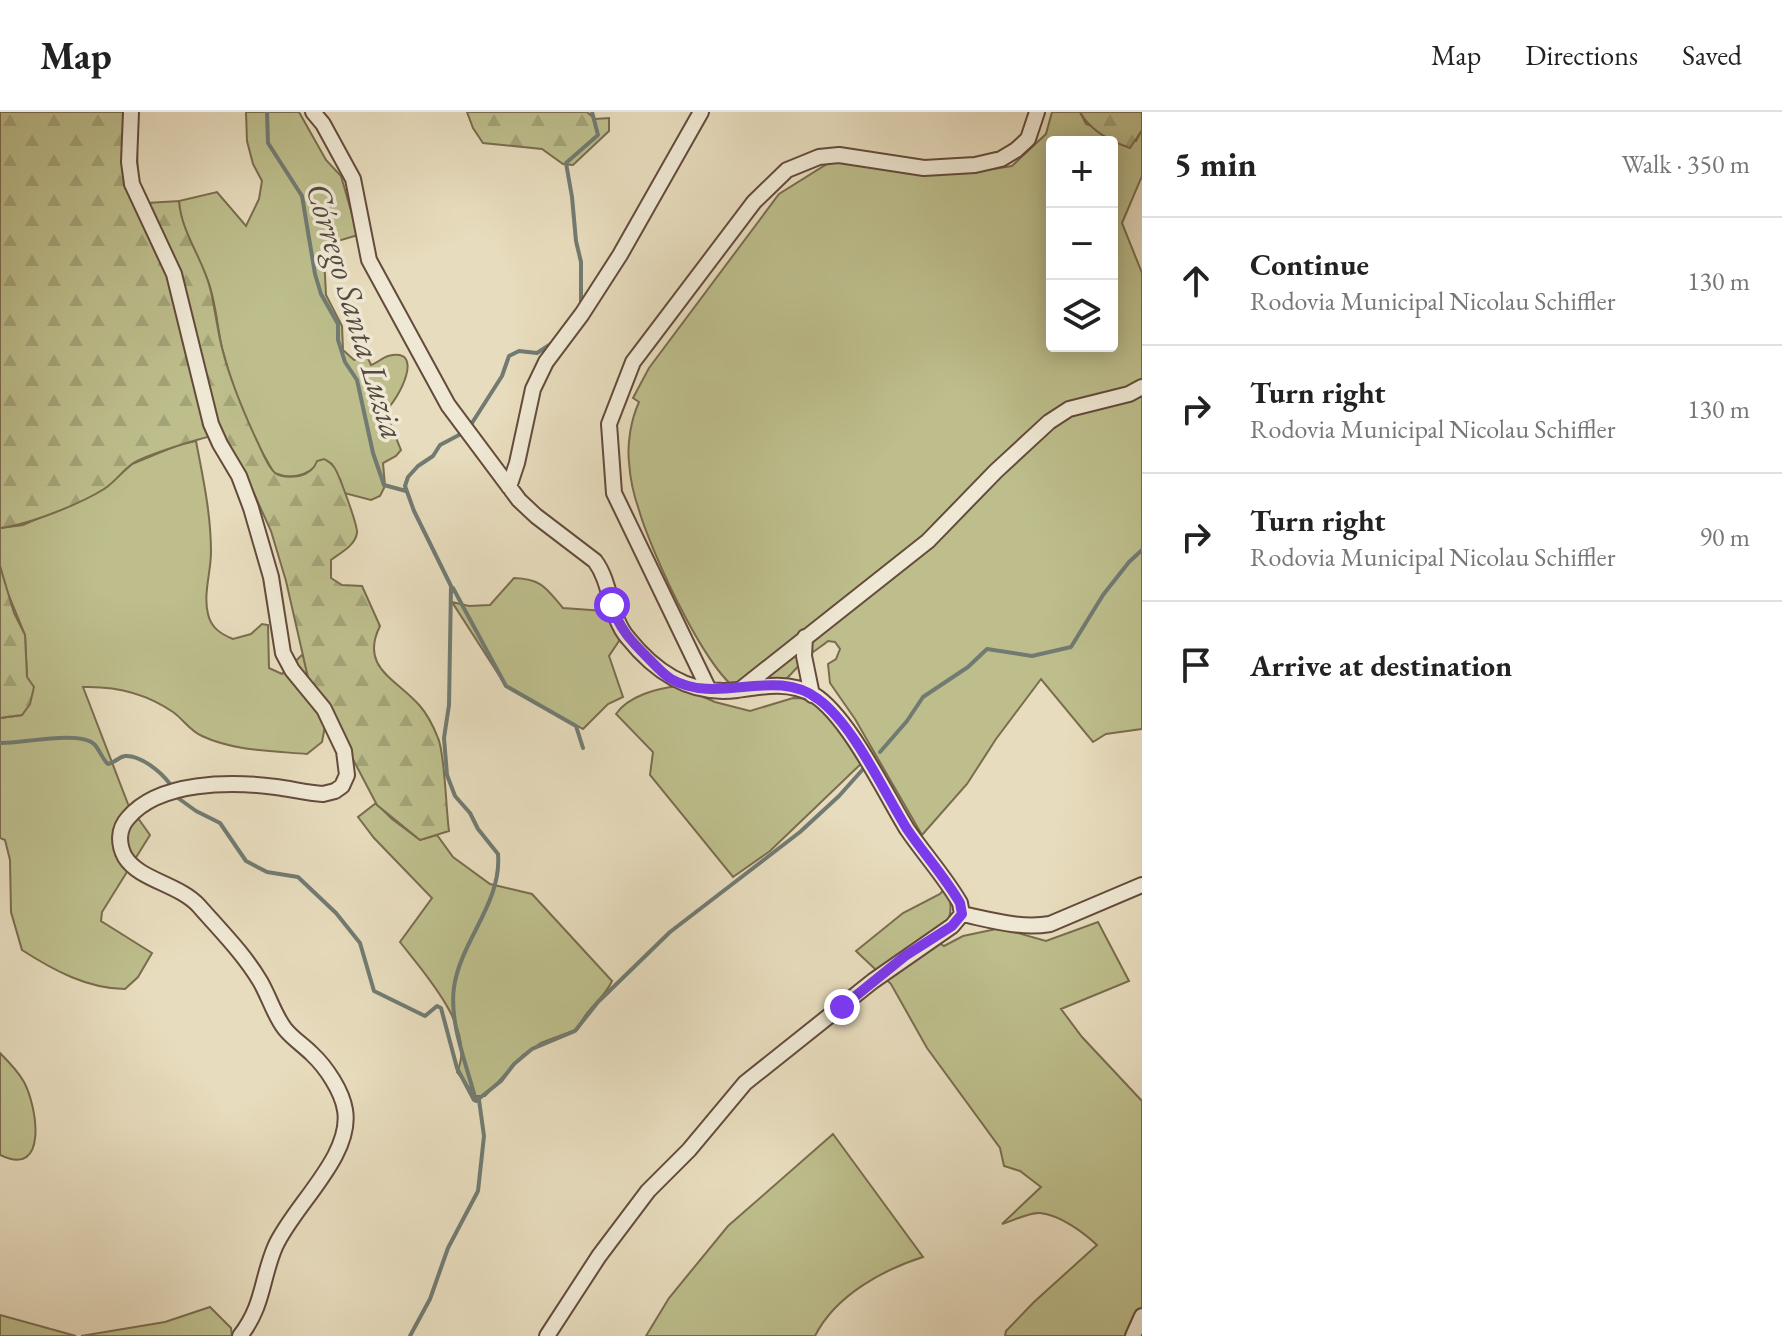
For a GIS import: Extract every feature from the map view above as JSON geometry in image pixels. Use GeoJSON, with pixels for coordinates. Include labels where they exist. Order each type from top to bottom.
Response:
{"type":"FeatureCollection","features":[{"type":"Feature","properties":{"kind":"street"},"geometry":{"type":"LineString","coordinates":[[131,112],[129,162],[132,184],[174,274],[211,424],[239,476],[251,508],[268,566],[283,653],[292,670],[324,709],[347,763],[347,775],[342,786],[323,794],[246,785],[187,788],[168,793],[139,805],[123,823],[120,834],[120,845],[126,860],[139,871],[187,894],[238,950],[260,980],[286,1031],[315,1057],[345,1107],[346,1118],[340,1145],[331,1164],[282,1233],[258,1308],[240,1336]]}},
{"type":"Feature","properties":{"kind":"street"},"geometry":{"type":"LineString","coordinates":[[313,112],[323,124],[353,179],[365,250],[374,271],[448,405],[509,487],[536,516],[595,561],[601,569],[615,617],[628,638],[672,680],[709,690],[791,687],[812,695],[832,712],[852,739],[908,830],[951,888],[960,903],[962,914]]}},
{"type":"Feature","properties":{"kind":"street"},"geometry":{"type":"LineString","coordinates":[[509,487],[533,389],[546,362],[620,255],[701,112]]}},
{"type":"Feature","properties":{"kind":"street"},"geometry":{"type":"LineString","coordinates":[[709,690],[614,493],[609,424],[633,362],[771,184],[803,162],[839,155],[924,168],[975,165],[1001,159],[1016,150],[1028,139],[1037,112]]}},
{"type":"Feature","properties":{"kind":"street"},"geometry":{"type":"LineString","coordinates":[[741,689],[928,541],[1049,422],[1069,409],[1129,394],[1142,387]]}},
{"type":"Feature","properties":{"kind":"street"},"geometry":{"type":"LineString","coordinates":[[805,637],[804,656],[812,695]]}},
{"type":"Feature","properties":{"kind":"street"},"geometry":{"type":"LineString","coordinates":[[962,914],[1034,927],[1050,924],[1142,885]]}},
{"type":"Feature","properties":{"kind":"street"},"geometry":{"type":"LineString","coordinates":[[547,1336],[599,1256],[648,1191],[689,1150],[745,1083],[883,972],[952,926],[962,914]]}},
{"type":"Feature","properties":{"kind":"street"},"geometry":{"type":"LineString","coordinates":[[1133,1336],[1142,1316]]}},
{"type":"Feature","properties":{"kind":"green space"},"geometry":{"type":"Polygon","coordinates":[[[0,112],[136,112],[138,185],[147,203],[179,201],[184,224],[210,288],[229,372],[267,462],[278,475],[293,477],[308,473],[317,461],[324,459],[333,465],[340,479],[357,533],[350,545],[331,560],[331,578],[342,585],[362,586],[380,626],[374,652],[377,663],[428,717],[440,745],[449,831],[420,840],[377,805],[346,746],[312,695],[286,581],[271,531],[251,487],[220,435],[149,456],[132,464],[108,486],[82,501],[39,518],[0,528],[0,112]]]}},
{"type":"Feature","properties":{"kind":"green space"},"geometry":{"type":"Polygon","coordinates":[[[246,112],[299,112],[326,160],[341,176],[358,235],[334,242],[324,256],[326,295],[342,326],[343,350],[354,360],[367,356],[371,365],[388,356],[400,355],[406,359],[408,366],[402,387],[385,411],[401,450],[383,463],[385,486],[380,496],[371,500],[344,493],[340,479],[315,467],[296,476],[274,473],[250,428],[232,380],[222,348],[211,289],[186,232],[179,201],[217,192],[246,226],[259,199],[262,181],[253,164],[247,141],[246,112]]]}},
{"type":"Feature","properties":{"kind":"green space"},"geometry":{"type":"Polygon","coordinates":[[[467,112],[587,112],[595,119],[609,118],[609,131],[573,165],[563,164],[542,149],[483,143],[467,112]]]}},
{"type":"Feature","properties":{"kind":"green space"},"geometry":{"type":"Polygon","coordinates":[[[1052,112],[1080,112],[1086,124],[1136,141],[1142,130],[1142,176],[1122,223],[1142,273],[1142,729],[1106,734],[1093,742],[1041,679],[967,784],[922,835],[855,719],[830,683],[828,664],[836,659],[840,649],[835,642],[828,641],[810,654],[776,688],[760,695],[750,695],[735,688],[701,645],[669,584],[635,499],[629,447],[639,402],[633,398],[649,368],[779,194],[827,164],[848,159],[877,158],[967,173],[1012,166],[1046,134],[1052,112]]]}},
{"type":"Feature","properties":{"kind":"green space"},"geometry":{"type":"Polygon","coordinates":[[[1080,112],[1142,112],[1142,130],[1130,148],[1118,143],[1118,136],[1104,136],[1089,125],[1080,112]]]}},
{"type":"Feature","properties":{"kind":"green space"},"geometry":{"type":"Polygon","coordinates":[[[196,441],[210,524],[211,552],[206,599],[209,619],[217,630],[233,639],[251,634],[262,624],[268,625],[269,668],[282,674],[303,654],[312,695],[325,726],[322,742],[307,754],[240,747],[198,734],[173,712],[142,696],[107,688],[83,687],[128,804],[150,835],[102,912],[101,921],[152,953],[138,977],[125,989],[98,986],[71,977],[22,950],[11,912],[10,860],[5,840],[0,838],[0,718],[22,715],[27,677],[25,635],[0,566],[0,528],[23,525],[104,489],[132,464],[196,441]]]}},
{"type":"Feature","properties":{"kind":"green space"},"geometry":{"type":"Polygon","coordinates":[[[0,566],[14,613],[25,635],[27,677],[34,687],[30,704],[22,715],[0,718],[0,566]]]}},
{"type":"Feature","properties":{"kind":"green space"},"geometry":{"type":"Polygon","coordinates":[[[514,578],[531,580],[543,586],[563,608],[622,615],[621,638],[609,656],[623,697],[608,704],[583,729],[506,686],[452,602],[469,606],[490,605],[514,578]]]}},
{"type":"Feature","properties":{"kind":"green space"},"geometry":{"type":"Polygon","coordinates":[[[678,686],[715,702],[750,711],[793,698],[820,699],[866,759],[770,851],[733,877],[650,775],[653,752],[616,714],[636,698],[678,686]]]}},
{"type":"Feature","properties":{"kind":"green space"},"geometry":{"type":"Polygon","coordinates":[[[376,803],[420,840],[437,835],[453,857],[490,884],[532,894],[612,981],[578,1029],[541,1043],[523,1055],[485,1096],[476,1096],[457,1072],[461,1056],[460,1038],[454,1021],[434,986],[400,942],[432,898],[358,817],[376,803]]]}},
{"type":"Feature","properties":{"kind":"green space"},"geometry":{"type":"Polygon","coordinates":[[[947,886],[950,915],[936,941],[944,946],[963,936],[996,929],[1046,941],[1098,922],[1129,981],[1061,1009],[1082,1037],[1142,1101],[1142,1336],[1005,1336],[1006,1331],[1034,1302],[1097,1245],[1071,1225],[1048,1214],[1031,1214],[1002,1224],[1041,1187],[1020,1171],[1004,1166],[1000,1148],[927,1048],[891,984],[856,951],[903,913],[940,894],[947,886]]]}},
{"type":"Feature","properties":{"kind":"green space"},"geometry":{"type":"Polygon","coordinates":[[[0,1053],[24,1082],[33,1107],[33,1149],[26,1157],[16,1160],[0,1155],[0,1053]]]}},
{"type":"Feature","properties":{"kind":"green space"},"geometry":{"type":"Polygon","coordinates":[[[833,1134],[923,1257],[861,1286],[835,1309],[815,1336],[646,1336],[669,1298],[728,1226],[833,1134]]]}},
{"type":"Feature","properties":{"kind":"green space"},"geometry":{"type":"Polygon","coordinates":[[[210,1307],[231,1328],[232,1336],[81,1336],[165,1322],[210,1307]]]}},
{"type":"Feature","properties":{"kind":"green space"},"geometry":{"type":"Polygon","coordinates":[[[0,1315],[76,1336],[0,1336],[0,1315]]]}},
{"type":"Feature","properties":{"kind":"waterway","name":"Córrego Santa Luzia"},"geometry":{"type":"LineString","coordinates":[[267,112],[268,143],[302,196],[315,274],[321,294],[338,324],[338,340],[345,362],[357,380],[373,453],[384,485],[406,491]]}},
{"type":"Feature","properties":{"kind":"waterway"},"geometry":{"type":"LineString","coordinates":[[581,306],[581,262],[566,163],[598,135],[592,112]]}},
{"type":"Feature","properties":{"kind":"waterway"},"geometry":{"type":"LineString","coordinates":[[472,423],[502,376],[509,356],[519,351],[537,353],[554,342]]}},
{"type":"Feature","properties":{"kind":"waterway","name":"Córrego Santa Luzia"},"geometry":{"type":"LineString","coordinates":[[459,435],[440,445],[433,456],[408,477],[405,486],[451,586],[449,705],[444,738],[447,775],[455,796],[498,854],[494,889],[464,953],[454,987],[456,1030],[476,1101]]}},
{"type":"Feature","properties":{"kind":"waterway"},"geometry":{"type":"LineString","coordinates":[[880,752],[923,697],[968,667],[987,649],[1032,656],[1071,647],[1103,595],[1142,550]]}},
{"type":"Feature","properties":{"kind":"waterway"},"geometry":{"type":"LineString","coordinates":[[453,588],[506,686],[576,726],[583,748]]}},
{"type":"Feature","properties":{"kind":"waterway"},"geometry":{"type":"LineString","coordinates":[[0,743],[63,738],[86,740],[94,744],[108,764],[125,756],[138,758],[170,784]]}},
{"type":"Feature","properties":{"kind":"waterway"},"geometry":{"type":"LineString","coordinates":[[476,1101],[532,1049],[575,1031],[598,1002],[670,932],[800,832],[864,768]]}},
{"type":"Feature","properties":{"kind":"waterway"},"geometry":{"type":"LineString","coordinates":[[178,798],[220,823],[246,861],[267,872],[298,877],[336,913],[360,943],[374,991],[425,1016],[437,1006],[441,1008],[457,1068],[474,1100]]}},
{"type":"Feature","properties":{"kind":"waterway","name":"Córrego Santa Luzia"},"geometry":{"type":"LineString","coordinates":[[410,1336],[430,1299],[448,1248],[478,1191],[484,1136],[479,1100]]}},
{"type":"Feature","properties":{"kind":"route"},"geometry":{"type":"LineString","coordinates":[[612,605],[615,617],[628,638],[672,680],[709,690],[791,687],[819,699],[852,739],[908,830],[960,903],[962,914],[952,926],[905,956],[842,1007]]}}]}
